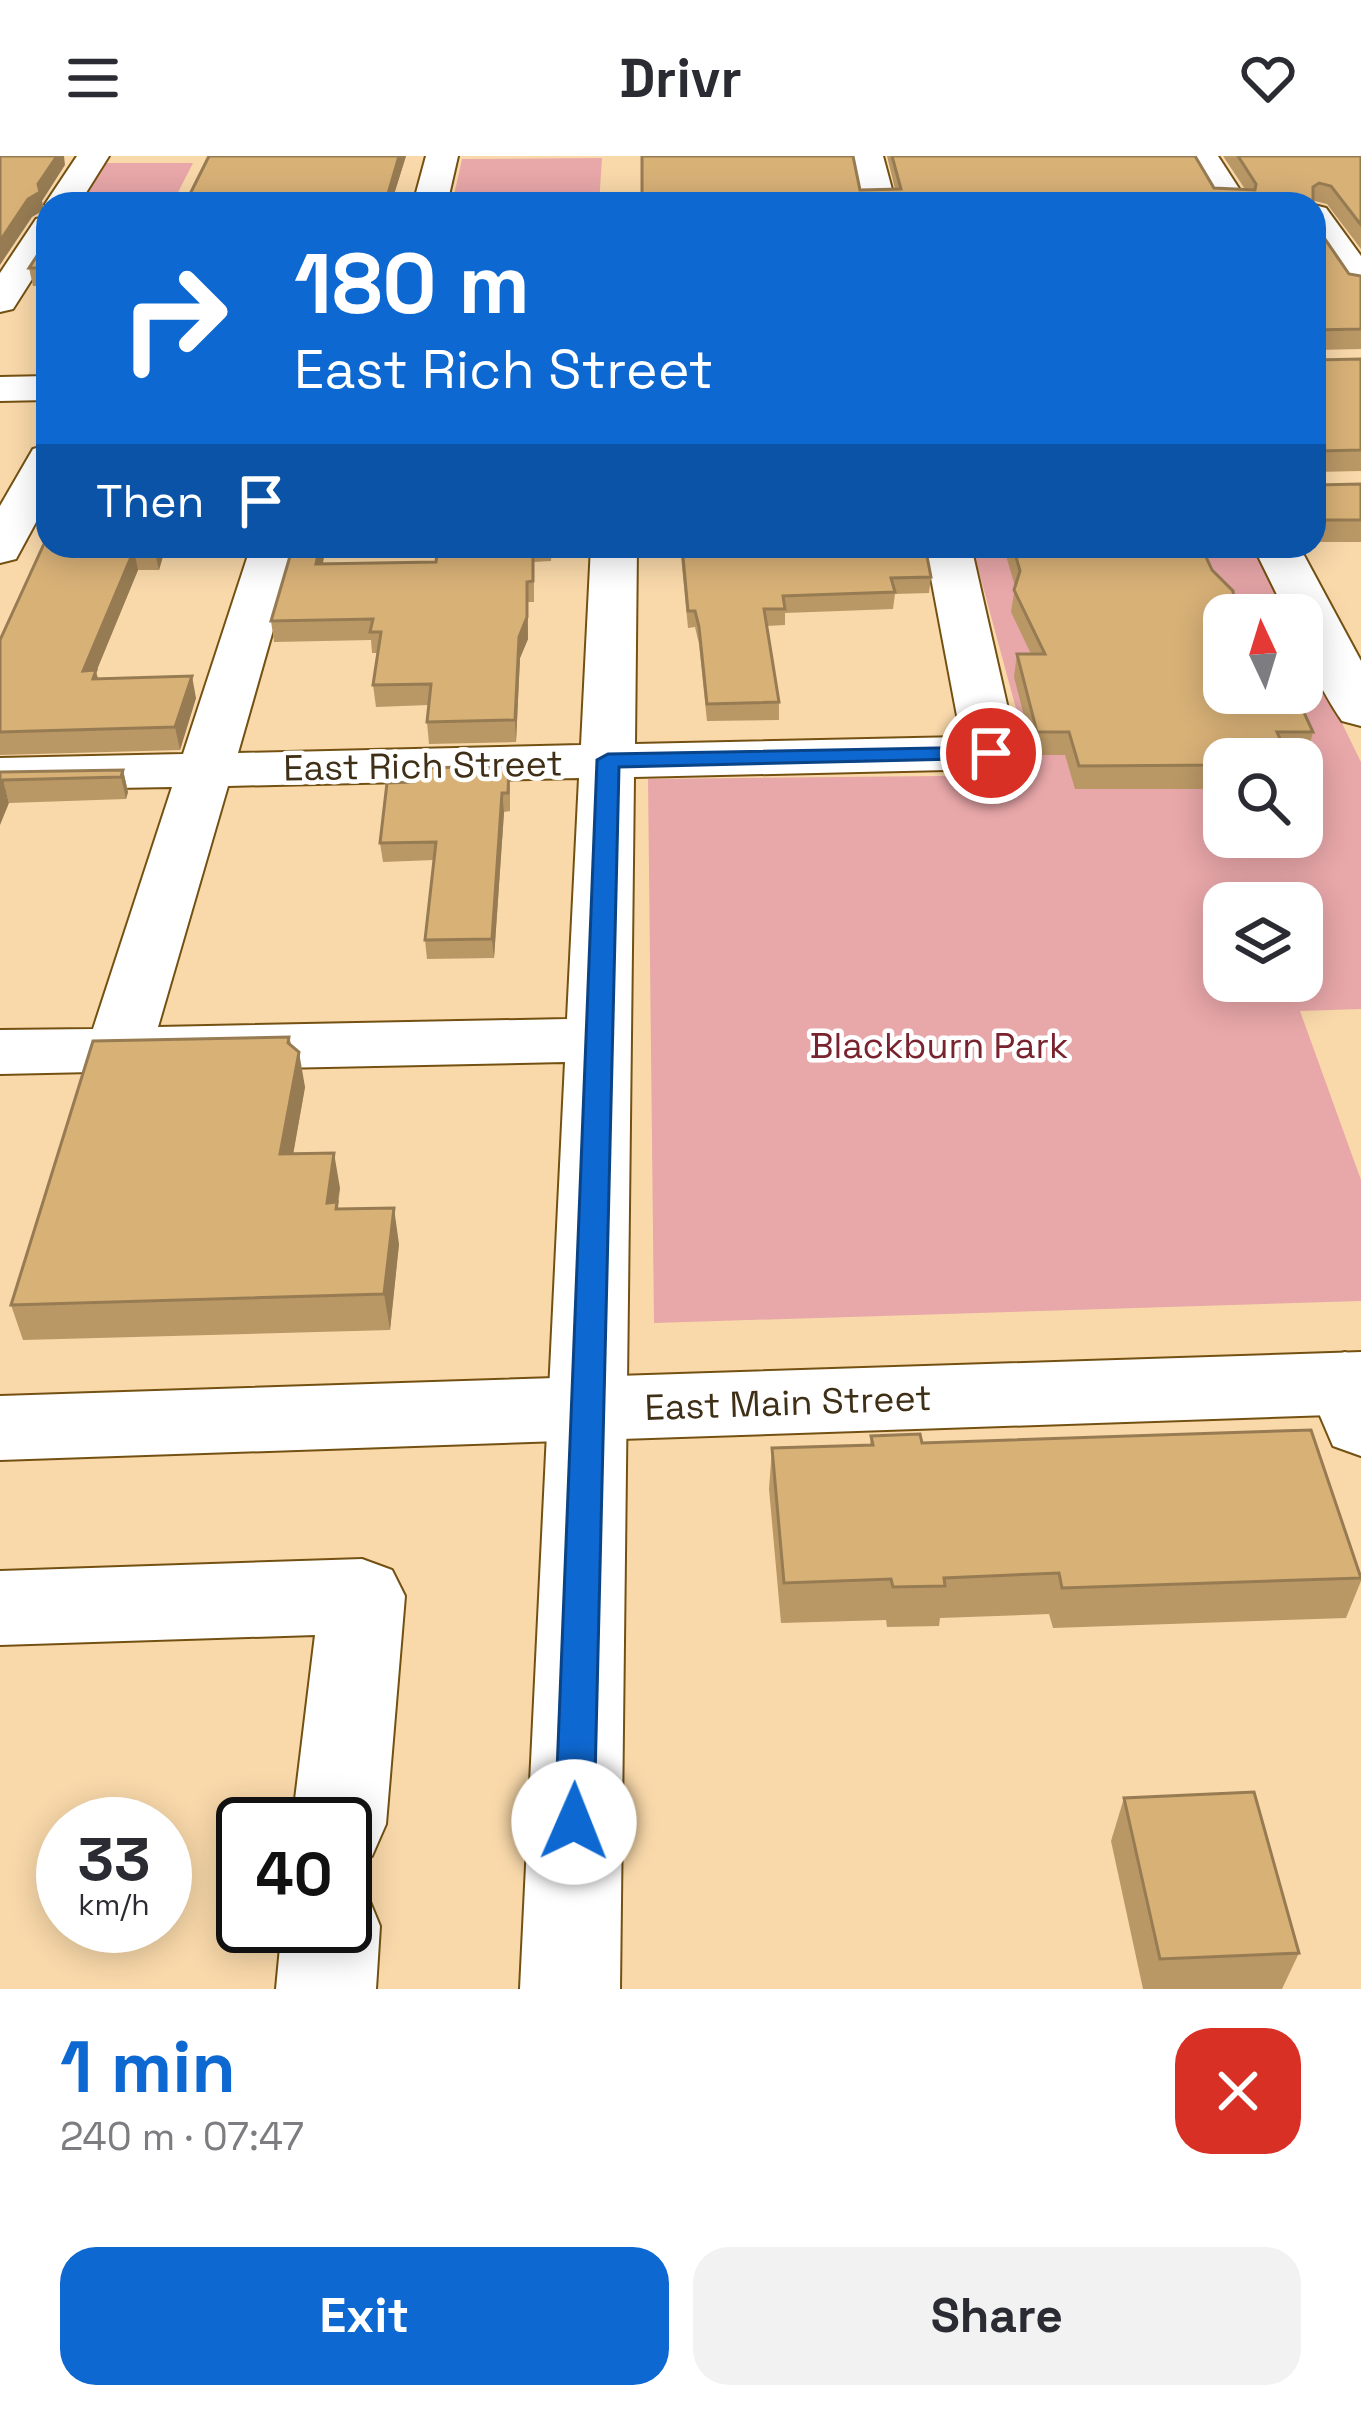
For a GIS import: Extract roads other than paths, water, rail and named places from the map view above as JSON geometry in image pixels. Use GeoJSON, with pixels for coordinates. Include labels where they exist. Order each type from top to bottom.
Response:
{"type":"FeatureCollection","features":[{"type":"Feature","properties":{"kind":"street"},"geometry":{"type":"LineString","coordinates":[[70,192],[93,156]]}},
{"type":"Feature","properties":{"kind":"street"},"geometry":{"type":"LineString","coordinates":[[433,192],[442,156]]}},
{"type":"Feature","properties":{"kind":"street"},"geometry":{"type":"LineString","coordinates":[[867,156],[876,192]]}},
{"type":"Feature","properties":{"kind":"street"},"geometry":{"type":"LineString","coordinates":[[1202,156],[1224,192]]}},
{"type":"Feature","properties":{"kind":"street"},"geometry":{"type":"LineString","coordinates":[[1326,212],[1361,211]]}},
{"type":"Feature","properties":{"kind":"street"},"geometry":{"type":"LineString","coordinates":[[36,224],[2,295],[36,293]]}},
{"type":"Feature","properties":{"kind":"street"},"geometry":{"type":"LineString","coordinates":[[1326,234],[1347,271]]}},
{"type":"Feature","properties":{"kind":"street"},"geometry":{"type":"LineString","coordinates":[[0,389],[36,388]]}},
{"type":"Feature","properties":{"kind":"street"},"geometry":{"type":"LineString","coordinates":[[0,549],[23,509]]}},
{"type":"Feature","properties":{"kind":"street"},"geometry":{"type":"LineString","coordinates":[[119,1050],[270,558]]}},
{"type":"Feature","properties":{"kind":"street"},"geometry":{"type":"LineString","coordinates":[[570,1989],[584,1409],[602,1040],[614,558]]}},
{"type":"Feature","properties":{"kind":"street","name":"East Rich Street"},"geometry":{"type":"LineString","coordinates":[[0,774],[991,753],[951,558]]}},
{"type":"Feature","properties":{"kind":"street"},"geometry":{"type":"LineString","coordinates":[[1282,558],[1361,710]]}},
{"type":"Feature","properties":{"kind":"street"},"geometry":{"type":"LineString","coordinates":[[0,1052],[602,1040]]}},
{"type":"Feature","properties":{"kind":"street","name":"East Main Street"},"geometry":{"type":"LineString","coordinates":[[0,1428],[584,1409],[1356,1397]]}},
{"type":"Feature","properties":{"kind":"street"},"geometry":{"type":"LineString","coordinates":[[0,1608],[362,1597],[342,1797]]}},
{"type":"Feature","properties":{"kind":"street"},"geometry":{"type":"LineString","coordinates":[[326,1989],[329,1953]]}},
{"type":"Feature","properties":{"kind":"park label","name":"Blackburn Park"},"geometry":{"type":"Point","coordinates":[939,1045]}}]}
